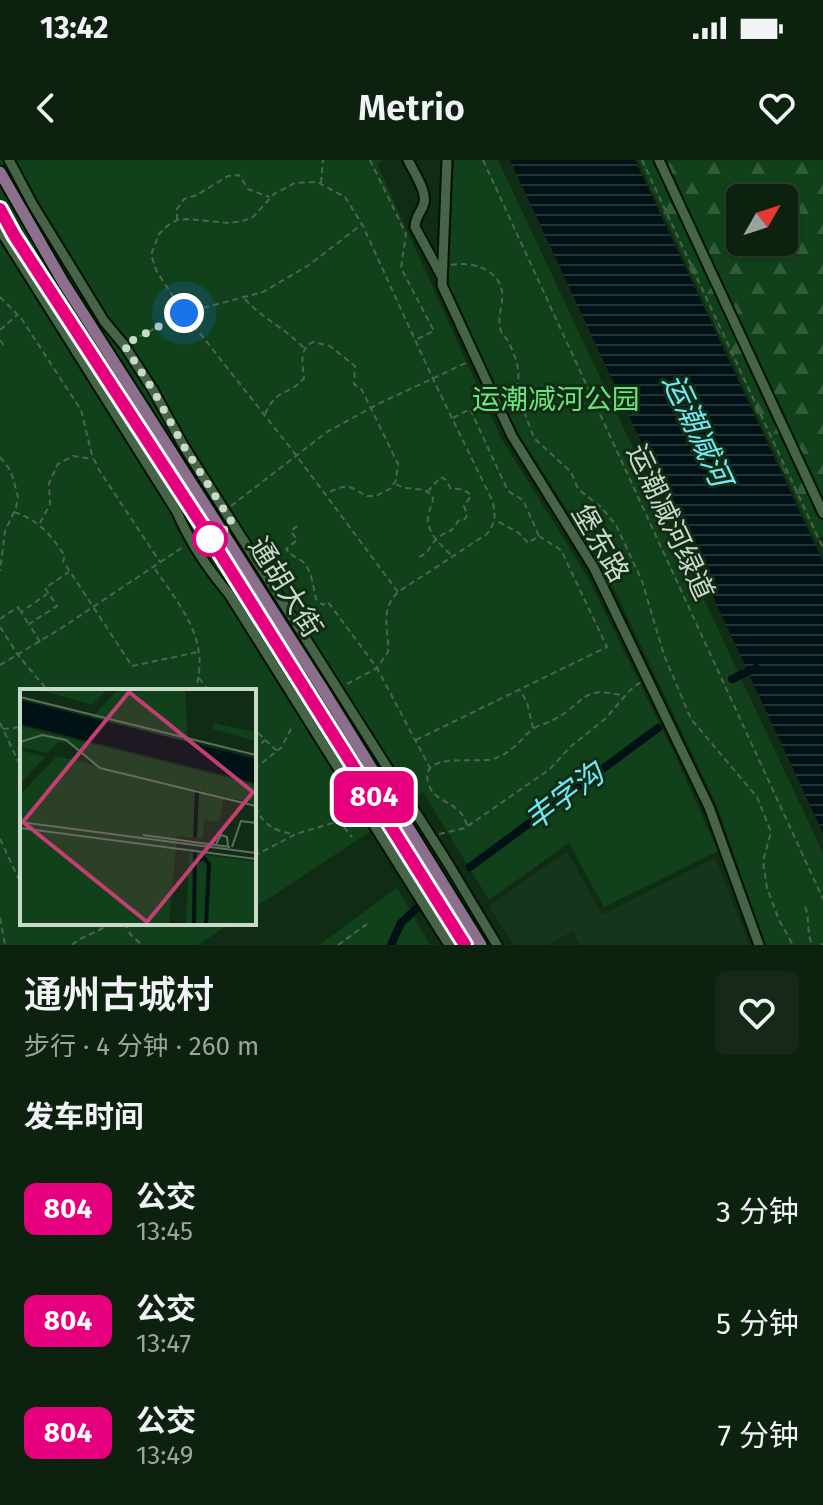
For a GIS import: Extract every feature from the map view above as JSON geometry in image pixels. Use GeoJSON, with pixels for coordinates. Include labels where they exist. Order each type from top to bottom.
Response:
{"type":"FeatureCollection","features":[{"type":"Feature","properties":{"kind":"main road","name":"通胡大街"},"geometry":{"type":"LineString","coordinates":[[0,172],[63,282],[481,945]]}},
{"type":"Feature","properties":{"kind":"main road","name":"通胡大街"},"geometry":{"type":"LineString","coordinates":[[0,209],[465,945]]}},
{"type":"Feature","properties":{"kind":"street"},"geometry":{"type":"LineString","coordinates":[[9,160],[104,321],[124,345],[153,390],[183,445],[497,945]]}},
{"type":"Feature","properties":{"kind":"street"},"geometry":{"type":"LineString","coordinates":[[408,160],[425,197],[424,206],[415,217],[415,227],[442,272]]}},
{"type":"Feature","properties":{"kind":"street","name":"堡东路"},"geometry":{"type":"LineString","coordinates":[[447,160],[442,285],[512,436],[594,568],[709,807],[759,945]]}},
{"type":"Feature","properties":{"kind":"street"},"geometry":{"type":"LineString","coordinates":[[659,160],[823,513]]}},
{"type":"Feature","properties":{"kind":"street"},"geometry":{"type":"LineString","coordinates":[[0,230],[163,490],[186,535],[229,594],[449,945]]}},
{"type":"Feature","properties":{"kind":"path"},"geometry":{"type":"LineString","coordinates":[[321,183],[323,160]]}},
{"type":"Feature","properties":{"kind":"path"},"geometry":{"type":"LineString","coordinates":[[370,160],[406,234],[401,268],[434,331],[415,340]]}},
{"type":"Feature","properties":{"kind":"path","name":"运潮减河绿道"},"geometry":{"type":"LineString","coordinates":[[483,160],[823,899]]}},
{"type":"Feature","properties":{"kind":"path"},"geometry":{"type":"LineString","coordinates":[[642,160],[823,548]]}},
{"type":"Feature","properties":{"kind":"path"},"geometry":{"type":"LineString","coordinates":[[177,220],[177,209],[184,199],[235,174],[248,189],[270,197]]}},
{"type":"Feature","properties":{"kind":"path"},"geometry":{"type":"LineString","coordinates":[[339,689],[377,668],[388,652],[386,609],[390,600],[487,534],[495,520],[492,500],[362,224],[345,197],[321,183],[295,183],[270,197],[252,218],[229,223],[177,220],[159,234],[151,255],[157,272],[184,313],[296,455],[398,592]]}},
{"type":"Feature","properties":{"kind":"path"},"geometry":{"type":"LineString","coordinates":[[124,345],[184,313],[263,292],[290,277],[362,224]]}},
{"type":"Feature","properties":{"kind":"path"},"geometry":{"type":"LineString","coordinates":[[442,272],[463,263],[487,270],[496,278],[502,293],[499,311],[501,330],[515,357],[520,377],[516,390],[534,438],[571,472],[578,489],[601,507],[616,525],[642,581],[664,655],[691,719],[757,797],[771,832],[763,861],[767,888],[793,945]]}},
{"type":"Feature","properties":{"kind":"path"},"geometry":{"type":"LineString","coordinates":[[0,297],[18,315],[81,410],[94,459],[160,562]]}},
{"type":"Feature","properties":{"kind":"path"},"geometry":{"type":"LineString","coordinates":[[245,298],[262,318],[288,332],[304,349],[304,378],[294,388],[278,393],[264,416]]}},
{"type":"Feature","properties":{"kind":"path"},"geometry":{"type":"LineString","coordinates":[[0,330],[18,315]]}},
{"type":"Feature","properties":{"kind":"path"},"geometry":{"type":"LineString","coordinates":[[0,340],[3,344],[0,346]]}},
{"type":"Feature","properties":{"kind":"path"},"geometry":{"type":"LineString","coordinates":[[304,349],[313,342],[321,343],[330,346],[355,366],[354,384],[362,390],[398,464],[395,483],[376,496],[367,496],[350,487],[325,494]]}},
{"type":"Feature","properties":{"kind":"path"},"geometry":{"type":"LineString","coordinates":[[231,506],[327,432],[476,358]]}},
{"type":"Feature","properties":{"kind":"path"},"geometry":{"type":"LineString","coordinates":[[416,740],[607,647],[561,550],[539,536],[523,500],[508,491],[470,409],[452,418]]}},
{"type":"Feature","properties":{"kind":"path"},"geometry":{"type":"LineString","coordinates":[[39,523],[50,504],[49,483],[58,464],[73,456],[94,459]]}},
{"type":"Feature","properties":{"kind":"path"},"geometry":{"type":"LineString","coordinates":[[0,457],[11,471],[18,497],[5,531],[0,571]]}},
{"type":"Feature","properties":{"kind":"path"},"geometry":{"type":"LineString","coordinates":[[419,557],[430,551],[437,539],[453,531],[461,519],[465,519],[464,506],[471,496],[459,488],[451,489],[441,477],[428,491]]}},
{"type":"Feature","properties":{"kind":"path"},"geometry":{"type":"LineString","coordinates":[[395,483],[406,490],[428,491],[433,497],[428,518],[437,539],[453,557]]}},
{"type":"Feature","properties":{"kind":"path"},"geometry":{"type":"LineString","coordinates":[[14,512],[48,530],[65,556],[63,561],[132,666],[198,652]]}},
{"type":"Feature","properties":{"kind":"path"},"geometry":{"type":"LineString","coordinates":[[495,520],[519,533],[528,543],[539,536]]}},
{"type":"Feature","properties":{"kind":"path"},"geometry":{"type":"LineString","coordinates":[[297,526],[291,531],[297,540],[286,549],[309,571],[316,599],[323,605],[328,602],[377,668],[430,768],[428,784],[439,798],[456,806],[468,826]]}},
{"type":"Feature","properties":{"kind":"path"},"geometry":{"type":"LineString","coordinates":[[0,665],[40,642],[187,544]]}},
{"type":"Feature","properties":{"kind":"path"},"geometry":{"type":"LineString","coordinates":[[153,567],[197,639],[195,689]]}},
{"type":"Feature","properties":{"kind":"path"},"geometry":{"type":"LineString","coordinates":[[29,624],[57,606],[45,588],[70,572]]}},
{"type":"Feature","properties":{"kind":"path"},"geometry":{"type":"LineString","coordinates":[[21,612],[48,593]]}},
{"type":"Feature","properties":{"kind":"path"},"geometry":{"type":"LineString","coordinates":[[0,619],[18,607],[40,642]]}},
{"type":"Feature","properties":{"kind":"path"},"geometry":{"type":"LineString","coordinates":[[0,627],[46,689]]}},
{"type":"Feature","properties":{"kind":"path"},"geometry":{"type":"LineString","coordinates":[[198,677],[207,689]]}},
{"type":"Feature","properties":{"kind":"path"},"geometry":{"type":"LineString","coordinates":[[437,834],[468,826],[550,769],[645,679]]}},
{"type":"Feature","properties":{"kind":"path"},"geometry":{"type":"LineString","coordinates":[[520,690],[533,728]]}},
{"type":"Feature","properties":{"kind":"path"},"geometry":{"type":"LineString","coordinates":[[430,768],[437,763],[453,760],[494,759],[508,752],[533,728],[553,720],[594,691],[626,696]]}},
{"type":"Feature","properties":{"kind":"path"},"geometry":{"type":"LineString","coordinates":[[0,723],[20,765]]}},
{"type":"Feature","properties":{"kind":"path"},"geometry":{"type":"LineString","coordinates":[[256,768],[277,752],[293,725]]}},
{"type":"Feature","properties":{"kind":"path"},"geometry":{"type":"LineString","coordinates":[[3,730],[20,727]]}},
{"type":"Feature","properties":{"kind":"path"},"geometry":{"type":"LineString","coordinates":[[258,733],[277,752]]}},
{"type":"Feature","properties":{"kind":"path"},"geometry":{"type":"LineString","coordinates":[[256,748],[265,740]]}},
{"type":"Feature","properties":{"kind":"path"},"geometry":{"type":"LineString","coordinates":[[256,811],[263,822],[283,832],[296,834]]}},
{"type":"Feature","properties":{"kind":"path"},"geometry":{"type":"LineString","coordinates":[[256,855],[296,834],[339,821],[352,837]]}},
{"type":"Feature","properties":{"kind":"path"},"geometry":{"type":"LineString","coordinates":[[0,839],[20,882]]}},
{"type":"Feature","properties":{"kind":"path"},"geometry":{"type":"LineString","coordinates":[[805,907],[808,912],[806,932],[812,945]]}},
{"type":"Feature","properties":{"kind":"path"},"geometry":{"type":"LineString","coordinates":[[0,918],[5,945]]}},
{"type":"Feature","properties":{"kind":"path"},"geometry":{"type":"LineString","coordinates":[[338,945],[367,924]]}},
{"type":"Feature","properties":{"kind":"path"},"geometry":{"type":"LineString","coordinates":[[94,925],[101,929]]}},
{"type":"Feature","properties":{"kind":"path"},"geometry":{"type":"LineString","coordinates":[[72,945],[110,925]]}},
{"type":"Feature","properties":{"kind":"path"},"geometry":{"type":"LineString","coordinates":[[125,925],[142,945]]}},
{"type":"Feature","properties":{"kind":"shaded area"},"geometry":{"type":"Polygon","coordinates":[[[567,851],[602,915],[715,857],[749,945],[580,945],[573,931],[548,945],[514,945],[489,906],[567,851]]]}},
{"type":"Feature","properties":{"kind":"green space"},"geometry":{"type":"Polygon","coordinates":[[[0,160],[384,160],[377,164],[501,438],[587,576],[675,755],[718,851],[604,907],[569,843],[489,900],[423,792],[365,835],[256,907],[256,689],[20,689],[20,925],[228,925],[198,945],[0,945],[0,160]]]}},
{"type":"Feature","properties":{"kind":"green space","name":"运潮减河公园"},"geometry":{"type":"Polygon","coordinates":[[[454,160],[498,160],[823,853],[823,945],[765,945],[718,808],[616,593],[586,539],[511,423],[448,284],[454,160]]]}},
{"type":"Feature","properties":{"kind":"green space"},"geometry":{"type":"Polygon","coordinates":[[[638,160],[823,160],[823,535],[816,541],[638,160]]]}},
{"type":"Feature","properties":{"kind":"green space"},"geometry":{"type":"Polygon","coordinates":[[[397,888],[430,945],[319,945],[397,888]]]}},
{"type":"Feature","properties":{"kind":"water","name":"运潮减河"},"geometry":{"type":"Polygon","coordinates":[[[510,160],[635,160],[823,562],[823,833],[510,160]]]}},
{"type":"Feature","properties":{"kind":"waterway","name":"丰字沟"},"geometry":{"type":"LineString","coordinates":[[732,679],[756,668]]}},
{"type":"Feature","properties":{"kind":"waterway","name":"丰字沟"},"geometry":{"type":"LineString","coordinates":[[470,867],[658,728]]}},
{"type":"Feature","properties":{"kind":"waterway","name":"丰字沟"},"geometry":{"type":"LineString","coordinates":[[391,945],[401,923],[416,909]]}},
{"type":"Feature","properties":{"kind":"bus line","name":"804"},"geometry":{"type":"LineString","coordinates":[[0,209],[465,945]]}},
{"type":"Feature","properties":{"kind":"route"},"geometry":{"type":"LineString","coordinates":[[184,313],[156,325],[124,345],[233,524],[210,539]]}}]}
